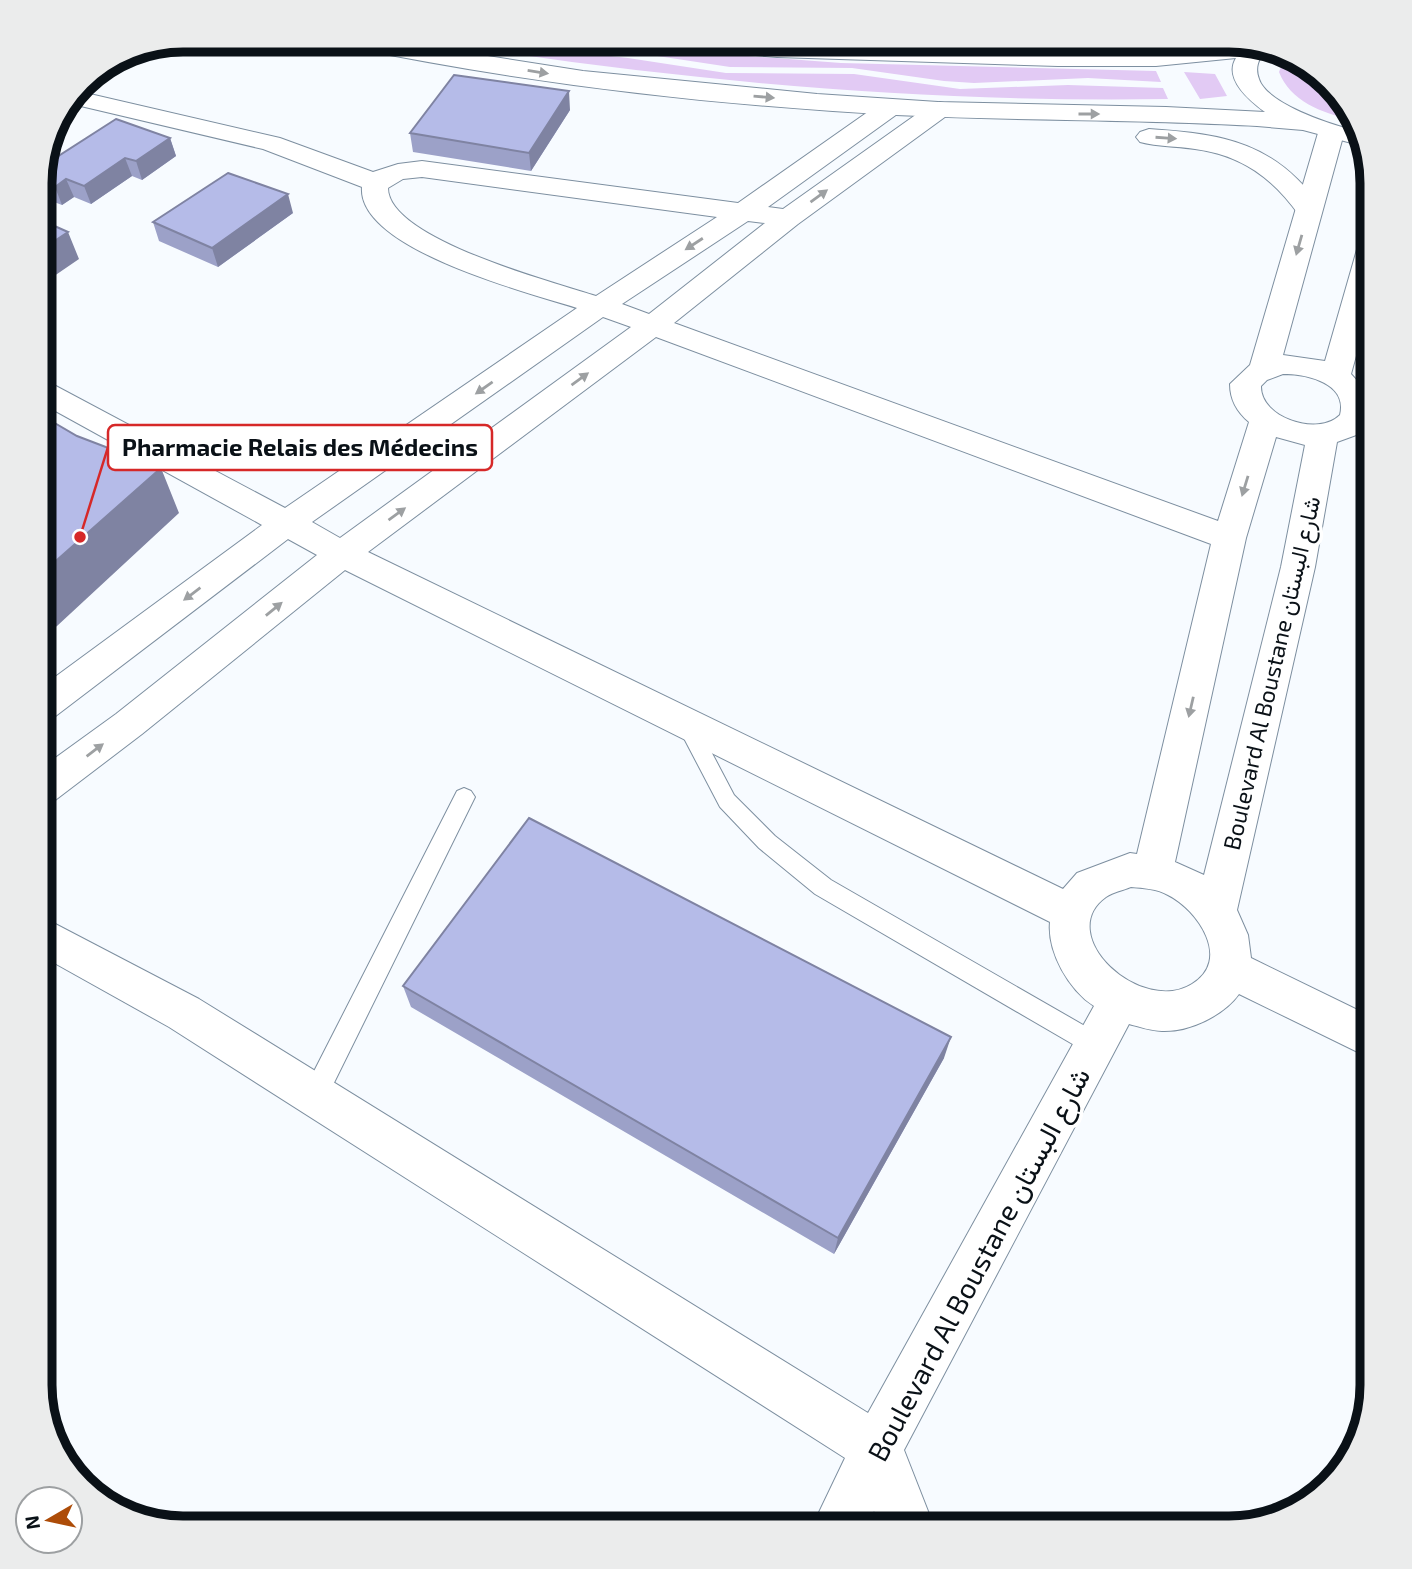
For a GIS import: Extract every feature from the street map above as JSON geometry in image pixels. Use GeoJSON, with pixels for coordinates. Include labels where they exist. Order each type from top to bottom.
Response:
{"type":"FeatureCollection","features":[{"type":"Feature","properties":{"kind":"street"},"geometry":{"type":"LineString","coordinates":[[423,52],[559,75],[704,92],[891,107],[1211,114],[1302,123]]}},
{"type":"Feature","properties":{"kind":"street"},"geometry":{"type":"LineString","coordinates":[[808,53],[1039,58],[1185,58],[1217,53]]}},
{"type":"Feature","properties":{"kind":"street"},"geometry":{"type":"LineString","coordinates":[[1249,54],[1246,59],[1245,72],[1250,86],[1262,99],[1302,123],[1344,136],[1309,209],[1264,367]]}},
{"type":"Feature","properties":{"kind":"street"},"geometry":{"type":"LineString","coordinates":[[84,100],[271,143],[377,183]]}},
{"type":"Feature","properties":{"kind":"street"},"geometry":{"type":"LineString","coordinates":[[53,699],[286,524],[600,306],[741,213],[891,107]]}},
{"type":"Feature","properties":{"kind":"street"},"geometry":{"type":"LineString","coordinates":[[52,781],[130,724],[342,554],[653,325],[788,218],[940,109]]}},
{"type":"Feature","properties":{"kind":"street"},"geometry":{"type":"LineString","coordinates":[[978,111],[1046,129],[1200,141],[1237,150],[1264,162],[1286,177],[1309,209]]}},
{"type":"Feature","properties":{"kind":"street"},"geometry":{"type":"LineString","coordinates":[[788,218],[447,171],[404,171],[388,175],[377,183],[374,191],[375,202],[384,217],[422,242],[468,261],[653,325],[890,416],[1229,538]]}},
{"type":"Feature","properties":{"kind":"street"},"geometry":{"type":"LineString","coordinates":[[1335,377],[1360,287]]}},
{"type":"Feature","properties":{"kind":"street"},"geometry":{"type":"LineString","coordinates":[[1350,322],[1360,336]]}},
{"type":"Feature","properties":{"kind":"street"},"geometry":{"type":"LineString","coordinates":[[1360,402],[1335,377],[1299,364],[1264,367],[1252,375],[1245,385],[1245,397],[1252,409],[1265,421],[1283,430],[1323,435],[1349,426],[1360,414]]}},
{"type":"Feature","properties":{"kind":"street"},"geometry":{"type":"LineString","coordinates":[[53,397],[342,554],[1070,912]]}},
{"type":"Feature","properties":{"kind":"street"},"geometry":{"type":"LineString","coordinates":[[1153,872],[1229,538],[1265,421]]}},
{"type":"Feature","properties":{"kind":"street","name":"Boulevard Al Boustane شارع البستان"},"geometry":{"type":"LineString","coordinates":[[1216,911],[1298,567],[1323,435]]}},
{"type":"Feature","properties":{"kind":"street"},"geometry":{"type":"LineString","coordinates":[[1130,870],[1153,872],[1177,879],[1199,893],[1216,911],[1227,929],[1232,948],[1230,968],[1224,982],[1213,995],[1189,1007],[1160,1012],[1120,1000],[1099,987],[1083,970],[1073,951],[1068,931],[1070,912],[1078,896],[1092,882],[1110,874],[1130,870]]}},
{"type":"Feature","properties":{"kind":"street"},"geometry":{"type":"LineString","coordinates":[[52,941],[184,1013],[877,1448],[903,1516]]}},
{"type":"Feature","properties":{"kind":"street"},"geometry":{"type":"LineString","coordinates":[[1230,968],[1360,1033]]}},
{"type":"Feature","properties":{"kind":"street","name":"Boulevard Al Boustane شارع البستان"},"geometry":{"type":"LineString","coordinates":[[844,1516],[877,1448],[1120,1000]]}},
{"type":"Feature","properties":{"kind":"lane"},"geometry":{"type":"LineString","coordinates":[[686,723],[727,801],[767,842],[823,887],[1096,1045]]}},
{"type":"Feature","properties":{"kind":"lane"},"geometry":{"type":"LineString","coordinates":[[315,1095],[464,797]]}},
{"type":"Feature","properties":{"kind":"shaded area"},"geometry":{"type":"Polygon","coordinates":[[[505,52],[579,52],[726,73],[854,74],[960,89],[1068,85],[1163,88],[1168,99],[888,93],[701,77],[505,52]]]}},
{"type":"Feature","properties":{"kind":"shaded area"},"geometry":{"type":"Polygon","coordinates":[[[634,52],[702,52],[841,63],[1156,71],[1161,82],[1088,78],[974,83],[852,68],[730,67],[634,52]]]}},
{"type":"Feature","properties":{"kind":"shaded area"},"geometry":{"type":"Polygon","coordinates":[[[1282,64],[1315,85],[1341,116],[1318,109],[1299,98],[1284,82],[1279,72],[1282,64]]]}},
{"type":"Feature","properties":{"kind":"shaded area"},"geometry":{"type":"Polygon","coordinates":[[[1184,72],[1215,74],[1227,96],[1200,99],[1184,72]]]}},
{"type":"Feature","properties":{"kind":"building"},"geometry":{"type":"Polygon","coordinates":[[[454,75],[569,91],[529,153],[410,133],[454,75]]]}},
{"type":"Feature","properties":{"kind":"building"},"geometry":{"type":"Polygon","coordinates":[[[116,119],[170,138],[136,161],[125,158],[84,186],[66,179],[53,186],[55,158],[116,119]]]}},
{"type":"Feature","properties":{"kind":"building"},"geometry":{"type":"Polygon","coordinates":[[[228,173],[288,194],[212,248],[153,222],[228,173]]]}},
{"type":"Feature","properties":{"kind":"building"},"geometry":{"type":"Polygon","coordinates":[[[53,225],[68,232],[53,242],[53,225]]]}},
{"type":"Feature","properties":{"kind":"building"},"geometry":{"type":"Polygon","coordinates":[[[53,422],[77,436],[161,468],[53,564],[53,422]]]}},
{"type":"Feature","properties":{"kind":"building"},"geometry":{"type":"Polygon","coordinates":[[[529,818],[951,1037],[838,1238],[403,986],[529,818]]]}},
{"type":"Feature","properties":{"kind":"place","name":"Pharmacie Relais des Médecins"},"geometry":{"type":"Point","coordinates":[80,537]}}]}
